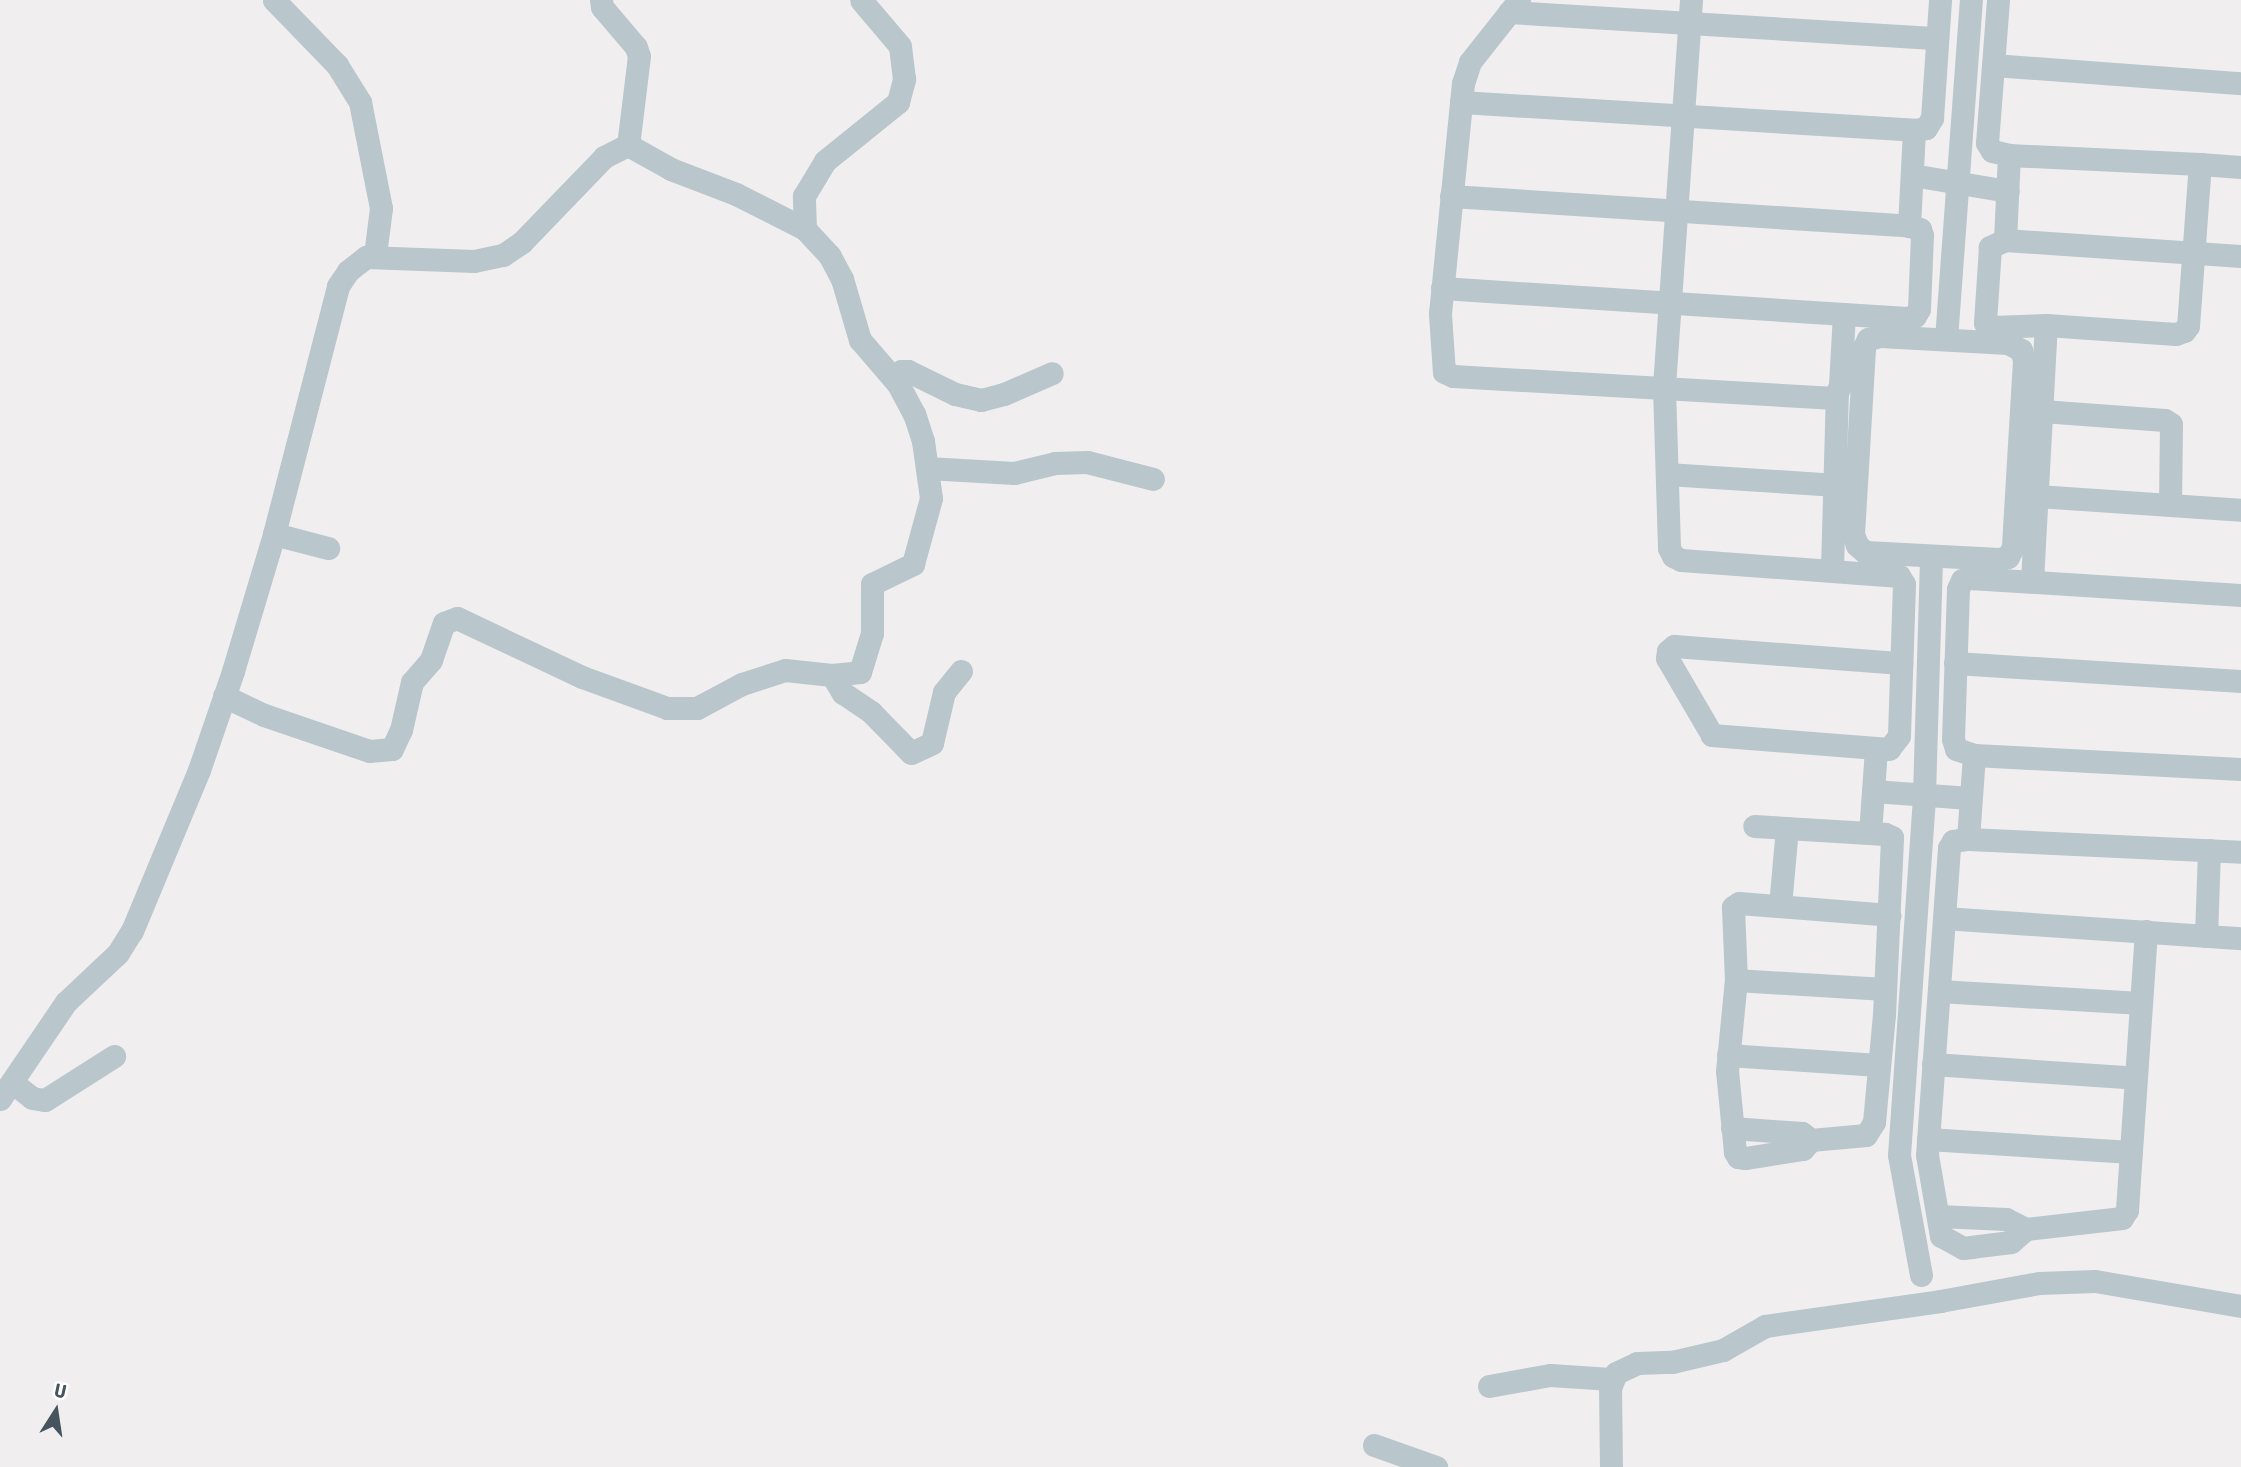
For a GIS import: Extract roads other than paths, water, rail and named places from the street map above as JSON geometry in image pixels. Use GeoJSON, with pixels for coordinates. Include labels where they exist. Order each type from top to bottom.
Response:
{"type":"FeatureCollection","features":[{"type":"Feature","properties":{"kind":"street"},"geometry":{"type":"LineString","coordinates":[[274,0],[337,65],[360,102],[381,208],[375,255]]}},
{"type":"Feature","properties":{"kind":"street"},"geometry":{"type":"LineString","coordinates":[[601,0],[602,7],[636,47],[639,56],[628,145]]}},
{"type":"Feature","properties":{"kind":"street"},"geometry":{"type":"LineString","coordinates":[[805,229],[804,196],[825,162],[898,102],[904,79],[900,46],[861,0]]}},
{"type":"Feature","properties":{"kind":"street"},"geometry":{"type":"LineString","coordinates":[[1692,0],[1664,388],[1669,548],[1673,556],[1681,560],[1899,576],[1904,584],[1899,736],[1889,749],[1712,736],[1667,658],[1668,651],[1674,646],[1901,663]]}},
{"type":"Feature","properties":{"kind":"street"},"geometry":{"type":"LineString","coordinates":[[1461,102],[1914,130],[1926,128],[1932,118],[1940,0]]}},
{"type":"Feature","properties":{"kind":"street"},"geometry":{"type":"LineString","coordinates":[[1945,339],[1971,0]]}},
{"type":"Feature","properties":{"kind":"street"},"geometry":{"type":"LineString","coordinates":[[1998,0],[1987,143],[1992,151],[2009,155],[2241,167]]}},
{"type":"Feature","properties":{"kind":"street"},"geometry":{"type":"LineString","coordinates":[[1837,393],[1830,398],[1453,376],[1444,372],[1440,314],[1442,288],[1461,102],[1470,62],[1514,6],[1690,23],[1937,38]]}},
{"type":"Feature","properties":{"kind":"street"},"geometry":{"type":"LineString","coordinates":[[1993,65],[2241,83]]}},
{"type":"Feature","properties":{"kind":"street"},"geometry":{"type":"LineString","coordinates":[[1909,226],[1914,130]]}},
{"type":"Feature","properties":{"kind":"street"},"geometry":{"type":"LineString","coordinates":[[114,1056],[45,1100],[7,1091],[66,1002],[118,953],[132,931],[199,769],[274,534],[338,286],[353,266],[366,257],[375,255],[474,261],[503,255],[522,242],[604,157],[628,145]]}},
{"type":"Feature","properties":{"kind":"street"},"geometry":{"type":"LineString","coordinates":[[224,696],[264,715],[369,751],[391,749],[401,730],[412,681],[430,660],[444,623],[457,618],[582,677],[667,708],[697,708],[768,674],[799,670],[832,675],[860,672],[872,633],[872,584],[913,564],[931,498],[914,414],[898,384],[860,340],[842,279],[830,256],[805,229],[736,194],[671,169],[628,145]]}},
{"type":"Feature","properties":{"kind":"street"},"geometry":{"type":"LineString","coordinates":[[2005,240],[2009,155]]}},
{"type":"Feature","properties":{"kind":"street"},"geometry":{"type":"LineString","coordinates":[[2200,164],[2193,253],[2188,326],[2184,331],[2176,334],[2046,325],[1992,327],[1985,323],[1990,247],[2005,240],[2193,253],[2241,256]]}},
{"type":"Feature","properties":{"kind":"street"},"geometry":{"type":"LineString","coordinates":[[1912,175],[2008,191]]}},
{"type":"Feature","properties":{"kind":"street"},"geometry":{"type":"LineString","coordinates":[[1442,288],[1843,314],[1915,316],[1919,309],[1922,235],[1920,229],[1909,226],[1451,197]]}},
{"type":"Feature","properties":{"kind":"street"},"geometry":{"type":"LineString","coordinates":[[1832,569],[1837,485],[1837,393],[1843,314]]}},
{"type":"Feature","properties":{"kind":"street"},"geometry":{"type":"LineString","coordinates":[[2032,581],[2046,325]]}},
{"type":"Feature","properties":{"kind":"street"},"geometry":{"type":"LineString","coordinates":[[1880,336],[1945,339],[2008,342],[2021,350],[2024,360],[2013,547],[2008,557],[1998,559],[1865,552],[1857,545],[1853,534],[1863,361],[1868,339],[1880,336]]}},
{"type":"Feature","properties":{"kind":"street"},"geometry":{"type":"LineString","coordinates":[[898,384],[901,371],[908,372],[955,394],[981,400],[1004,394],[1052,373]]}},
{"type":"Feature","properties":{"kind":"street"},"geometry":{"type":"LineString","coordinates":[[2042,411],[2165,420],[2171,424],[2170,505]]}},
{"type":"Feature","properties":{"kind":"street"},"geometry":{"type":"LineString","coordinates":[[927,468],[1014,474],[1055,463],[1087,462],[1153,479]]}},
{"type":"Feature","properties":{"kind":"street"},"geometry":{"type":"LineString","coordinates":[[1667,474],[1837,485]]}},
{"type":"Feature","properties":{"kind":"street"},"geometry":{"type":"LineString","coordinates":[[2037,496],[2241,510]]}},
{"type":"Feature","properties":{"kind":"street"},"geometry":{"type":"LineString","coordinates":[[274,534],[328,548]]}},
{"type":"Feature","properties":{"kind":"street"},"geometry":{"type":"LineString","coordinates":[[1921,1275],[1899,1155],[1924,795],[1931,556]]}},
{"type":"Feature","properties":{"kind":"street"},"geometry":{"type":"LineString","coordinates":[[2241,594],[2032,581],[1970,578],[1962,580],[1958,589],[1952,739],[1956,750],[1974,755],[2241,769]]}},
{"type":"Feature","properties":{"kind":"street"},"geometry":{"type":"LineString","coordinates":[[1955,663],[2241,681]]}},
{"type":"Feature","properties":{"kind":"street"},"geometry":{"type":"LineString","coordinates":[[832,675],[843,693],[871,712],[911,753],[932,743],[944,692],[961,671]]}},
{"type":"Feature","properties":{"kind":"street"},"geometry":{"type":"LineString","coordinates":[[1870,833],[1876,748]]}},
{"type":"Feature","properties":{"kind":"street"},"geometry":{"type":"LineString","coordinates":[[1968,839],[1974,755]]}},
{"type":"Feature","properties":{"kind":"street"},"geometry":{"type":"LineString","coordinates":[[1874,791],[1970,799]]}},
{"type":"Feature","properties":{"kind":"street"},"geometry":{"type":"LineString","coordinates":[[1754,826],[1870,833],[1892,837],[1894,844],[1890,915],[1885,989],[1874,1122],[1866,1135],[1811,1140],[1802,1133],[1732,1128],[1728,1055],[1736,980],[1733,907],[1739,903],[1890,915]]}},
{"type":"Feature","properties":{"kind":"street"},"geometry":{"type":"LineString","coordinates":[[1780,906],[1787,828]]}},
{"type":"Feature","properties":{"kind":"street"},"geometry":{"type":"LineString","coordinates":[[2146,932],[2127,1210],[2122,1219],[2026,1229],[2006,1219],[1938,1216],[1927,1155],[1949,848],[1953,841],[1968,839],[2241,852]]}},
{"type":"Feature","properties":{"kind":"street"},"geometry":{"type":"LineString","coordinates":[[2206,936],[2210,850]]}},
{"type":"Feature","properties":{"kind":"street"},"geometry":{"type":"LineString","coordinates":[[1944,918],[2241,938]]}},
{"type":"Feature","properties":{"kind":"street"},"geometry":{"type":"LineString","coordinates":[[1736,980],[1885,989]]}},
{"type":"Feature","properties":{"kind":"street"},"geometry":{"type":"LineString","coordinates":[[1939,991],[2141,1003]]}},
{"type":"Feature","properties":{"kind":"street"},"geometry":{"type":"LineString","coordinates":[[1728,1055],[1879,1065]]}},
{"type":"Feature","properties":{"kind":"street"},"geometry":{"type":"LineString","coordinates":[[1933,1064],[2136,1078]]}},
{"type":"Feature","properties":{"kind":"street"},"geometry":{"type":"LineString","coordinates":[[1928,1139],[2131,1152]]}},
{"type":"Feature","properties":{"kind":"street"},"geometry":{"type":"LineString","coordinates":[[1489,1386],[1550,1375],[1611,1379],[1624,1367],[1637,1363],[1672,1363],[1723,1350],[1765,1326],[1940,1301],[2039,1283],[2095,1281],[2241,1306]]}},
{"type":"Feature","properties":{"kind":"street"},"geometry":{"type":"LineString","coordinates":[[1611,1379],[1611,1467]]}},
{"type":"Feature","properties":{"kind":"street"},"geometry":{"type":"LineString","coordinates":[[1374,1445],[1436,1467]]}}]}
